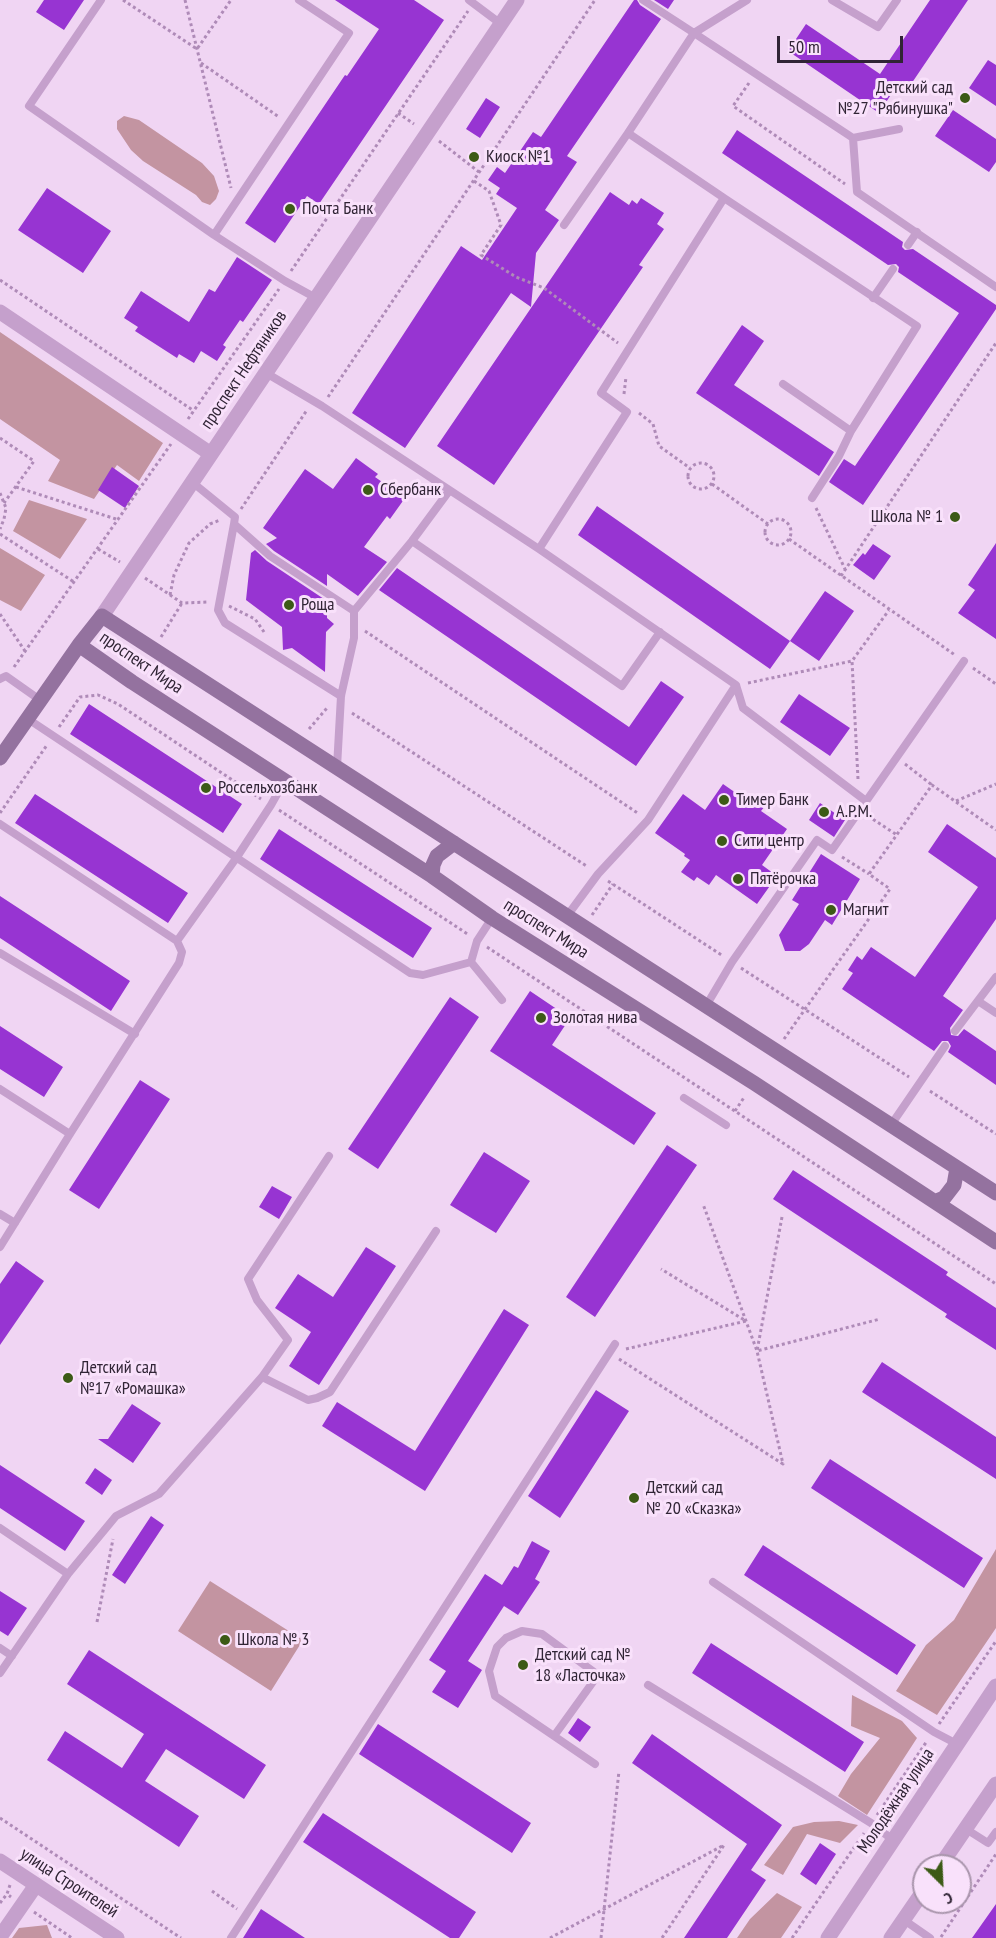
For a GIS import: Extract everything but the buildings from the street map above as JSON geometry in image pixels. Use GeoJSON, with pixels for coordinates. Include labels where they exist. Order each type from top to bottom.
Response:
{"type":"FeatureCollection","features":[{"type":"Feature","properties":{"kind":"main road","name":"проспект Нефтяников"},"geometry":{"type":"LineString","coordinates":[[0,758],[102,616]]}},
{"type":"Feature","properties":{"kind":"main road","name":"проспект Мира"},"geometry":{"type":"LineString","coordinates":[[102,616],[996,1193]]}},
{"type":"Feature","properties":{"kind":"main road","name":"проспект Мира"},"geometry":{"type":"LineString","coordinates":[[79,645],[432,876],[492,918],[754,1083],[937,1201],[996,1242]]}},
{"type":"Feature","properties":{"kind":"main road"},"geometry":{"type":"LineString","coordinates":[[432,876],[437,856],[454,843]]}},
{"type":"Feature","properties":{"kind":"main road"},"geometry":{"type":"LineString","coordinates":[[937,1201],[944,1198],[954,1185],[957,1168]]}},
{"type":"Feature","properties":{"kind":"street","name":"проспект Нефтяников"},"geometry":{"type":"LineString","coordinates":[[102,616],[517,0]]}},
{"type":"Feature","properties":{"kind":"street"},"geometry":{"type":"LineString","coordinates":[[0,312],[211,454]]}},
{"type":"Feature","properties":{"kind":"street","name":"Молодёжная улица"},"geometry":{"type":"LineString","coordinates":[[828,1938],[996,1686]]}},
{"type":"Feature","properties":{"kind":"street"},"geometry":{"type":"LineString","coordinates":[[948,1854],[996,1784]]}},
{"type":"Feature","properties":{"kind":"street","name":"улица Строителей"},"geometry":{"type":"LineString","coordinates":[[0,1861],[117,1938]]}},
{"type":"Feature","properties":{"kind":"street"},"geometry":{"type":"LineString","coordinates":[[0,1937],[36,1885]]}},
{"type":"Feature","properties":{"kind":"street"},"geometry":{"type":"LineString","coordinates":[[891,1938],[912,1908]]}},
{"type":"Feature","properties":{"kind":"lane"},"geometry":{"type":"LineString","coordinates":[[101,0],[29,105],[214,235],[285,281],[316,298]]}},
{"type":"Feature","properties":{"kind":"lane"},"geometry":{"type":"LineString","coordinates":[[214,235],[349,33],[299,0]]}},
{"type":"Feature","properties":{"kind":"lane"},"geometry":{"type":"LineString","coordinates":[[643,0],[853,138],[899,129]]}},
{"type":"Feature","properties":{"kind":"lane"},"geometry":{"type":"LineString","coordinates":[[564,225],[694,33],[747,0]]}},
{"type":"Feature","properties":{"kind":"lane"},"geometry":{"type":"LineString","coordinates":[[832,0],[878,27],[897,0]]}},
{"type":"Feature","properties":{"kind":"lane"},"geometry":{"type":"LineString","coordinates":[[471,2],[501,24]]}},
{"type":"Feature","properties":{"kind":"lane"},"geometry":{"type":"LineString","coordinates":[[628,133],[917,326],[850,431],[839,456],[812,498]]}},
{"type":"Feature","properties":{"kind":"lane"},"geometry":{"type":"LineString","coordinates":[[853,138],[857,192],[996,287]]}},
{"type":"Feature","properties":{"kind":"lane"},"geometry":{"type":"LineString","coordinates":[[539,549],[627,412],[601,393],[724,198]]}},
{"type":"Feature","properties":{"kind":"lane"},"geometry":{"type":"LineString","coordinates":[[908,245],[916,232]]}},
{"type":"Feature","properties":{"kind":"lane"},"geometry":{"type":"LineString","coordinates":[[873,298],[893,268]]}},
{"type":"Feature","properties":{"kind":"lane"},"geometry":{"type":"LineString","coordinates":[[266,373],[322,406],[539,549],[736,685],[743,708],[862,798]]}},
{"type":"Feature","properties":{"kind":"lane"},"geometry":{"type":"LineString","coordinates":[[783,384],[850,431]]}},
{"type":"Feature","properties":{"kind":"lane"},"geometry":{"type":"LineString","coordinates":[[192,482],[235,520],[270,556],[354,611]]}},
{"type":"Feature","properties":{"kind":"lane"},"geometry":{"type":"LineString","coordinates":[[337,767],[341,696],[354,638],[354,611],[412,541],[449,491]]}},
{"type":"Feature","properties":{"kind":"lane"},"geometry":{"type":"LineString","coordinates":[[235,520],[218,610],[225,623],[341,696]]}},
{"type":"Feature","properties":{"kind":"lane"},"geometry":{"type":"LineString","coordinates":[[412,541],[622,686],[660,632]]}},
{"type":"Feature","properties":{"kind":"lane"},"geometry":{"type":"LineString","coordinates":[[706,1006],[732,962],[817,840],[832,850],[859,810],[862,798],[896,757],[963,661]]}},
{"type":"Feature","properties":{"kind":"lane"},"geometry":{"type":"LineString","coordinates":[[3,677],[40,700]]}},
{"type":"Feature","properties":{"kind":"lane"},"geometry":{"type":"LineString","coordinates":[[567,916],[598,874],[648,820],[736,685]]}},
{"type":"Feature","properties":{"kind":"lane"},"geometry":{"type":"LineString","coordinates":[[28,719],[410,973],[423,975],[471,962]]}},
{"type":"Feature","properties":{"kind":"lane"},"geometry":{"type":"LineString","coordinates":[[177,941],[272,805],[285,780]]}},
{"type":"Feature","properties":{"kind":"lane"},"geometry":{"type":"LineString","coordinates":[[0,824],[177,941],[182,952],[179,963],[0,1247]]}},
{"type":"Feature","properties":{"kind":"lane"},"geometry":{"type":"LineString","coordinates":[[471,962],[477,941],[492,918]]}},
{"type":"Feature","properties":{"kind":"lane"},"geometry":{"type":"LineString","coordinates":[[0,953],[135,1034]]}},
{"type":"Feature","properties":{"kind":"lane"},"geometry":{"type":"LineString","coordinates":[[471,962],[502,1000]]}},
{"type":"Feature","properties":{"kind":"lane"},"geometry":{"type":"LineString","coordinates":[[955,1031],[996,976]]}},
{"type":"Feature","properties":{"kind":"lane"},"geometry":{"type":"LineString","coordinates":[[978,1001],[996,1013]]}},
{"type":"Feature","properties":{"kind":"lane"},"geometry":{"type":"LineString","coordinates":[[891,1125],[945,1046]]}},
{"type":"Feature","properties":{"kind":"lane"},"geometry":{"type":"LineString","coordinates":[[0,1089],[70,1134]]}},
{"type":"Feature","properties":{"kind":"lane"},"geometry":{"type":"LineString","coordinates":[[684,1098],[726,1125]]}},
{"type":"Feature","properties":{"kind":"lane"},"geometry":{"type":"LineString","coordinates":[[0,1672],[68,1574],[116,1516],[159,1494],[262,1377],[288,1340],[257,1300],[248,1279],[329,1156]]}},
{"type":"Feature","properties":{"kind":"lane"},"geometry":{"type":"LineString","coordinates":[[0,1214],[15,1223]]}},
{"type":"Feature","properties":{"kind":"lane"},"geometry":{"type":"LineString","coordinates":[[262,1377],[308,1400],[330,1392],[436,1231]]}},
{"type":"Feature","properties":{"kind":"lane"},"geometry":{"type":"LineString","coordinates":[[231,1938],[615,1344]]}},
{"type":"Feature","properties":{"kind":"lane"},"geometry":{"type":"LineString","coordinates":[[0,1528],[68,1574]]}},
{"type":"Feature","properties":{"kind":"lane"},"geometry":{"type":"LineString","coordinates":[[713,1582],[934,1732],[957,1744]]}},
{"type":"Feature","properties":{"kind":"lane"},"geometry":{"type":"LineString","coordinates":[[554,1737],[598,1675],[542,1634],[522,1631],[506,1638],[497,1647],[489,1671],[495,1696],[554,1737],[595,1764]]}},
{"type":"Feature","properties":{"kind":"lane"},"geometry":{"type":"LineString","coordinates":[[0,1648],[12,1656]]}},
{"type":"Feature","properties":{"kind":"lane"},"geometry":{"type":"LineString","coordinates":[[648,1685],[871,1823],[893,1840]]}},
{"type":"Feature","properties":{"kind":"lane"},"geometry":{"type":"LineString","coordinates":[[966,1828],[988,1843],[996,1832]]}},
{"type":"Feature","properties":{"kind":"lane"},"geometry":{"type":"LineString","coordinates":[[904,1920],[930,1938]]}},
{"type":"Feature","properties":{"kind":"path"},"geometry":{"type":"LineString","coordinates":[[123,0],[197,49]]}},
{"type":"Feature","properties":{"kind":"path"},"geometry":{"type":"LineString","coordinates":[[185,0],[235,202]]}},
{"type":"Feature","properties":{"kind":"path"},"geometry":{"type":"LineString","coordinates":[[197,49],[231,0]]}},
{"type":"Feature","properties":{"kind":"path"},"geometry":{"type":"LineString","coordinates":[[322,406],[595,0]]}},
{"type":"Feature","properties":{"kind":"path"},"geometry":{"type":"LineString","coordinates":[[20,658],[285,281],[471,2]]}},
{"type":"Feature","properties":{"kind":"path"},"geometry":{"type":"LineString","coordinates":[[201,63],[288,123]]}},
{"type":"Feature","properties":{"kind":"path"},"geometry":{"type":"LineString","coordinates":[[753,79],[733,106],[857,192]]}},
{"type":"Feature","properties":{"kind":"path"},"geometry":{"type":"LineString","coordinates":[[474,181],[489,191],[501,225],[481,255],[516,277],[544,288],[628,350],[623,401]]}},
{"type":"Feature","properties":{"kind":"path"},"geometry":{"type":"LineString","coordinates":[[0,280],[194,411]]}},
{"type":"Feature","properties":{"kind":"path"},"geometry":{"type":"LineString","coordinates":[[841,576],[996,344]]}},
{"type":"Feature","properties":{"kind":"path"},"geometry":{"type":"LineString","coordinates":[[170,595],[174,575],[189,543],[210,524],[235,520],[314,401]]}},
{"type":"Feature","properties":{"kind":"path"},"geometry":{"type":"LineString","coordinates":[[638,412],[653,423],[659,446],[690,468]]}},
{"type":"Feature","properties":{"kind":"path"},"geometry":{"type":"LineString","coordinates":[[0,438],[34,461],[4,503]]}},
{"type":"Feature","properties":{"kind":"path"},"geometry":{"type":"LineString","coordinates":[[698,463],[708,465],[714,474],[712,484],[706,489],[692,487],[687,475],[690,468],[698,463]]}},
{"type":"Feature","properties":{"kind":"path"},"geometry":{"type":"LineString","coordinates":[[712,484],[768,524]]}},
{"type":"Feature","properties":{"kind":"path"},"geometry":{"type":"LineString","coordinates":[[16,487],[119,520]]}},
{"type":"Feature","properties":{"kind":"path"},"geometry":{"type":"LineString","coordinates":[[0,493],[4,503],[4,519],[0,529]]}},
{"type":"Feature","properties":{"kind":"path"},"geometry":{"type":"LineString","coordinates":[[812,498],[845,570]]}},
{"type":"Feature","properties":{"kind":"path"},"geometry":{"type":"LineString","coordinates":[[775,519],[785,520],[792,529],[789,539],[784,544],[777,545],[770,542],[765,530],[768,524],[775,519]]}},
{"type":"Feature","properties":{"kind":"path"},"geometry":{"type":"LineString","coordinates":[[0,534],[74,582]]}},
{"type":"Feature","properties":{"kind":"path"},"geometry":{"type":"LineString","coordinates":[[789,539],[996,684]]}},
{"type":"Feature","properties":{"kind":"path"},"geometry":{"type":"LineString","coordinates":[[160,638],[182,603]]}},
{"type":"Feature","properties":{"kind":"path"},"geometry":{"type":"LineString","coordinates":[[862,798],[852,660],[889,610]]}},
{"type":"Feature","properties":{"kind":"path"},"geometry":{"type":"LineString","coordinates":[[0,614],[25,651]]}},
{"type":"Feature","properties":{"kind":"path"},"geometry":{"type":"LineString","coordinates":[[355,625],[648,820]]}},
{"type":"Feature","properties":{"kind":"path"},"geometry":{"type":"LineString","coordinates":[[736,685],[852,660]]}},
{"type":"Feature","properties":{"kind":"path"},"geometry":{"type":"LineString","coordinates":[[0,813],[80,697],[98,695],[118,704],[996,1284]]}},
{"type":"Feature","properties":{"kind":"path"},"geometry":{"type":"LineString","coordinates":[[340,706],[996,1134]]}},
{"type":"Feature","properties":{"kind":"path"},"geometry":{"type":"LineString","coordinates":[[896,757],[996,830]]}},
{"type":"Feature","properties":{"kind":"path"},"geometry":{"type":"LineString","coordinates":[[956,802],[996,784]]}},
{"type":"Feature","properties":{"kind":"path"},"geometry":{"type":"LineString","coordinates":[[869,874],[933,785]]}},
{"type":"Feature","properties":{"kind":"path"},"geometry":{"type":"LineString","coordinates":[[859,810],[897,835]]}},
{"type":"Feature","properties":{"kind":"path"},"geometry":{"type":"LineString","coordinates":[[776,1051],[890,889],[832,850]]}},
{"type":"Feature","properties":{"kind":"path"},"geometry":{"type":"LineString","coordinates":[[590,918],[613,884]]}},
{"type":"Feature","properties":{"kind":"path"},"geometry":{"type":"LineString","coordinates":[[726,1125],[754,1083]]}},
{"type":"Feature","properties":{"kind":"path"},"geometry":{"type":"LineString","coordinates":[[609,1353],[783,1464],[757,1351],[703,1204]]}},
{"type":"Feature","properties":{"kind":"path"},"geometry":{"type":"LineString","coordinates":[[757,1351],[782,1217]]}},
{"type":"Feature","properties":{"kind":"path"},"geometry":{"type":"LineString","coordinates":[[661,1269],[746,1321]]}},
{"type":"Feature","properties":{"kind":"path"},"geometry":{"type":"LineString","coordinates":[[757,1351],[880,1319]]}},
{"type":"Feature","properties":{"kind":"path"},"geometry":{"type":"LineString","coordinates":[[609,1353],[746,1321]]}},
{"type":"Feature","properties":{"kind":"path"},"geometry":{"type":"LineString","coordinates":[[97,1622],[116,1516]]}},
{"type":"Feature","properties":{"kind":"path"},"geometry":{"type":"LineString","coordinates":[[792,1938],[996,1641]]}},
{"type":"Feature","properties":{"kind":"path"},"geometry":{"type":"LineString","coordinates":[[602,1938],[619,1771]]}},
{"type":"Feature","properties":{"kind":"path"},"geometry":{"type":"LineString","coordinates":[[0,1818],[181,1938]]}},
{"type":"Feature","properties":{"kind":"path"},"geometry":{"type":"LineString","coordinates":[[550,1938],[724,1845],[662,1938]]}},
{"type":"Feature","properties":{"kind":"path"},"geometry":{"type":"LineString","coordinates":[[940,1938],[996,1854]]}},
{"type":"Feature","properties":{"kind":"path"},"geometry":{"type":"LineString","coordinates":[[212,1892],[246,1915]]}},
{"type":"Feature","properties":{"kind":"path"},"geometry":{"type":"LineString","coordinates":[[0,1904],[7,1894]]}},
{"type":"Feature","properties":{"kind":"shaded area"},"geometry":{"type":"Polygon","coordinates":[[[124,116],[139,120],[202,163],[214,176],[219,191],[216,199],[210,205],[202,202],[196,195],[143,161],[131,150],[117,129],[117,121],[124,116]]]}},
{"type":"Feature","properties":{"kind":"shaded area"},"geometry":{"type":"Polygon","coordinates":[[[0,332],[163,443],[139,481],[117,465],[94,499],[48,481],[60,460],[0,419],[0,332]]]}},
{"type":"Feature","properties":{"kind":"shaded area"},"geometry":{"type":"Polygon","coordinates":[[[29,500],[87,519],[60,559],[13,531],[29,500]]]}},
{"type":"Feature","properties":{"kind":"shaded area"},"geometry":{"type":"Polygon","coordinates":[[[0,548],[45,575],[21,611],[0,600],[0,548]]]}},
{"type":"Feature","properties":{"kind":"shaded area"},"geometry":{"type":"Polygon","coordinates":[[[996,1549],[996,1628],[937,1715],[896,1691],[926,1645],[954,1620],[996,1549]]]}},
{"type":"Feature","properties":{"kind":"shaded area"},"geometry":{"type":"Polygon","coordinates":[[[210,1581],[303,1640],[271,1691],[178,1631],[210,1581]]]}},
{"type":"Feature","properties":{"kind":"shaded area"},"geometry":{"type":"Polygon","coordinates":[[[852,1695],[902,1721],[917,1738],[867,1815],[838,1796],[851,1774],[880,1738],[851,1726],[852,1695]]]}},
{"type":"Feature","properties":{"kind":"shaded area"},"geometry":{"type":"Polygon","coordinates":[[[839,1821],[858,1825],[840,1843],[807,1834],[783,1875],[764,1865],[793,1827],[814,1822],[839,1821]]]}},
{"type":"Feature","properties":{"kind":"shaded area"},"geometry":{"type":"Polygon","coordinates":[[[777,1893],[802,1907],[781,1938],[737,1938],[750,1919],[777,1893]]]}},
{"type":"Feature","properties":{"kind":"shaded area"},"geometry":{"type":"Polygon","coordinates":[[[47,1925],[52,1938],[12,1938],[19,1928],[47,1925]]]}},
{"type":"Feature","properties":{"kind":"place","name":"Детский сад №27 \"Рябинушка\""},"geometry":{"type":"Point","coordinates":[965,98]}},
{"type":"Feature","properties":{"kind":"place","name":"Киоск №1"},"geometry":{"type":"Point","coordinates":[474,157]}},
{"type":"Feature","properties":{"kind":"place","name":"Почта Банк"},"geometry":{"type":"Point","coordinates":[290,209]}},
{"type":"Feature","properties":{"kind":"place","name":"Сбербанк"},"geometry":{"type":"Point","coordinates":[368,490]}},
{"type":"Feature","properties":{"kind":"place","name":"Школа № 1"},"geometry":{"type":"Point","coordinates":[955,517]}},
{"type":"Feature","properties":{"kind":"place","name":"Роща"},"geometry":{"type":"Point","coordinates":[289,605]}},
{"type":"Feature","properties":{"kind":"place","name":"Россельхозбанк"},"geometry":{"type":"Point","coordinates":[206,788]}},
{"type":"Feature","properties":{"kind":"place","name":"Тимер Банк"},"geometry":{"type":"Point","coordinates":[724,800]}},
{"type":"Feature","properties":{"kind":"place","name":"А.Р.М."},"geometry":{"type":"Point","coordinates":[824,812]}},
{"type":"Feature","properties":{"kind":"place","name":"Сити центр"},"geometry":{"type":"Point","coordinates":[722,841]}},
{"type":"Feature","properties":{"kind":"place","name":"Пятёрочка"},"geometry":{"type":"Point","coordinates":[738,879]}},
{"type":"Feature","properties":{"kind":"place","name":"Магнит"},"geometry":{"type":"Point","coordinates":[831,910]}},
{"type":"Feature","properties":{"kind":"place","name":"Золотая нива"},"geometry":{"type":"Point","coordinates":[541,1018]}},
{"type":"Feature","properties":{"kind":"place","name":"Детский сад №17 «Ромашка»"},"geometry":{"type":"Point","coordinates":[68,1378]}},
{"type":"Feature","properties":{"kind":"place","name":"Детский сад № 20 «Сказка»"},"geometry":{"type":"Point","coordinates":[634,1498]}},
{"type":"Feature","properties":{"kind":"place","name":"Школа № 3"},"geometry":{"type":"Point","coordinates":[225,1640]}},
{"type":"Feature","properties":{"kind":"place","name":"Детский сад № 18 «Ласточка»"},"geometry":{"type":"Point","coordinates":[523,1665]}}]}
